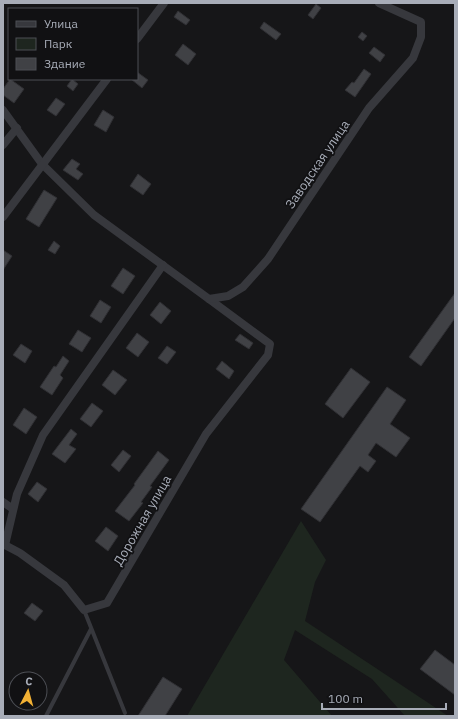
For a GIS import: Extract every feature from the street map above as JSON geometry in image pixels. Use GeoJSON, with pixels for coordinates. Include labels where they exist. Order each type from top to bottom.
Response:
{"type":"FeatureCollection","features":[{"type":"Feature","properties":{"kind":"street"},"geometry":{"type":"LineString","coordinates":[[138,38],[164,3]]}},
{"type":"Feature","properties":{"kind":"street","name":"Заводская улица"},"geometry":{"type":"LineString","coordinates":[[209,299],[228,296],[243,287],[268,259],[369,108],[413,58],[421,37],[421,22],[379,3]]}},
{"type":"Feature","properties":{"kind":"street"},"geometry":{"type":"LineString","coordinates":[[3,217],[106,80]]}},
{"type":"Feature","properties":{"kind":"street"},"geometry":{"type":"LineString","coordinates":[[3,110],[42,164],[94,215],[209,299]]}},
{"type":"Feature","properties":{"kind":"street"},"geometry":{"type":"LineString","coordinates":[[3,146],[17,128]]}},
{"type":"Feature","properties":{"kind":"street"},"geometry":{"type":"LineString","coordinates":[[84,610],[64,585],[20,553],[4,545],[17,494],[43,435],[163,265]]}},
{"type":"Feature","properties":{"kind":"street","name":"Дорожная улица"},"geometry":{"type":"LineString","coordinates":[[84,610],[107,603],[206,434],[268,355],[270,344],[209,299]]}},
{"type":"Feature","properties":{"kind":"street"},"geometry":{"type":"LineString","coordinates":[[3,502],[13,509]]}},
{"type":"Feature","properties":{"kind":"lane"},"geometry":{"type":"LineString","coordinates":[[84,610],[125,713]]}},
{"type":"Feature","properties":{"kind":"lane"},"geometry":{"type":"LineString","coordinates":[[46,716],[91,629]]}},
{"type":"Feature","properties":{"kind":"green space"},"geometry":{"type":"Polygon","coordinates":[[[301,521],[326,560],[315,582],[305,621],[448,716],[405,716],[372,679],[295,630],[284,660],[332,716],[187,716],[301,521]]]}},
{"type":"Feature","properties":{"kind":"building"},"geometry":{"type":"Polygon","coordinates":[[[316,4],[321,8],[313,19],[308,15],[316,4]]]}},
{"type":"Feature","properties":{"kind":"building"},"geometry":{"type":"Polygon","coordinates":[[[178,11],[190,20],[186,25],[174,17],[178,11]]]}},
{"type":"Feature","properties":{"kind":"building"},"geometry":{"type":"Polygon","coordinates":[[[264,22],[281,34],[276,40],[260,28],[264,22]]]}},
{"type":"Feature","properties":{"kind":"building"},"geometry":{"type":"Polygon","coordinates":[[[362,32],[367,36],[363,41],[358,37],[362,32]]]}},
{"type":"Feature","properties":{"kind":"building"},"geometry":{"type":"Polygon","coordinates":[[[183,44],[196,54],[188,65],[175,55],[183,44]]]}},
{"type":"Feature","properties":{"kind":"building"},"geometry":{"type":"Polygon","coordinates":[[[374,47],[385,55],[380,62],[369,53],[374,47]]]}},
{"type":"Feature","properties":{"kind":"building"},"geometry":{"type":"Polygon","coordinates":[[[364,69],[371,74],[355,97],[345,90],[352,82],[354,83],[364,69]]]}},
{"type":"Feature","properties":{"kind":"building"},"geometry":{"type":"Polygon","coordinates":[[[138,73],[148,80],[142,88],[132,80],[138,80],[138,73]]]}},
{"type":"Feature","properties":{"kind":"building"},"geometry":{"type":"Polygon","coordinates":[[[9,80],[11,80],[24,89],[14,103],[3,95],[3,89],[9,80]]]}},
{"type":"Feature","properties":{"kind":"building"},"geometry":{"type":"Polygon","coordinates":[[[71,80],[78,84],[73,91],[67,86],[71,80]]]}},
{"type":"Feature","properties":{"kind":"building"},"geometry":{"type":"Polygon","coordinates":[[[56,98],[65,104],[56,116],[47,110],[56,98]]]}},
{"type":"Feature","properties":{"kind":"building"},"geometry":{"type":"Polygon","coordinates":[[[103,110],[114,117],[106,132],[94,125],[103,110]]]}},
{"type":"Feature","properties":{"kind":"building"},"geometry":{"type":"Polygon","coordinates":[[[72,159],[80,164],[76,169],[83,174],[78,180],[63,170],[72,159]]]}},
{"type":"Feature","properties":{"kind":"building"},"geometry":{"type":"Polygon","coordinates":[[[138,174],[151,184],[143,195],[130,186],[138,174]]]}},
{"type":"Feature","properties":{"kind":"building"},"geometry":{"type":"Polygon","coordinates":[[[44,190],[57,198],[39,227],[26,219],[44,190]]]}},
{"type":"Feature","properties":{"kind":"building"},"geometry":{"type":"Polygon","coordinates":[[[54,241],[60,246],[55,254],[48,250],[54,241]]]}},
{"type":"Feature","properties":{"kind":"building"},"geometry":{"type":"Polygon","coordinates":[[[3,250],[12,256],[3,270],[3,250]]]}},
{"type":"Feature","properties":{"kind":"building"},"geometry":{"type":"Polygon","coordinates":[[[123,268],[135,276],[123,294],[111,286],[123,268]]]}},
{"type":"Feature","properties":{"kind":"building"},"geometry":{"type":"Polygon","coordinates":[[[455,293],[455,318],[421,366],[409,357],[455,293]]]}},
{"type":"Feature","properties":{"kind":"building"},"geometry":{"type":"Polygon","coordinates":[[[100,300],[111,307],[101,323],[90,316],[100,300]]]}},
{"type":"Feature","properties":{"kind":"building"},"geometry":{"type":"Polygon","coordinates":[[[160,302],[171,311],[161,324],[150,315],[160,302]]]}},
{"type":"Feature","properties":{"kind":"building"},"geometry":{"type":"Polygon","coordinates":[[[78,330],[91,338],[82,352],[69,344],[78,330]]]}},
{"type":"Feature","properties":{"kind":"building"},"geometry":{"type":"Polygon","coordinates":[[[137,333],[149,342],[138,357],[126,348],[137,333]]]}},
{"type":"Feature","properties":{"kind":"building"},"geometry":{"type":"Polygon","coordinates":[[[240,334],[253,343],[249,349],[235,340],[240,334]]]}},
{"type":"Feature","properties":{"kind":"building"},"geometry":{"type":"Polygon","coordinates":[[[21,344],[32,351],[25,363],[13,355],[21,344]]]}},
{"type":"Feature","properties":{"kind":"building"},"geometry":{"type":"Polygon","coordinates":[[[167,346],[176,352],[167,364],[158,358],[167,346]]]}},
{"type":"Feature","properties":{"kind":"building"},"geometry":{"type":"Polygon","coordinates":[[[63,356],[69,361],[60,375],[63,378],[52,395],[40,387],[54,366],[56,367],[63,356]]]}},
{"type":"Feature","properties":{"kind":"building"},"geometry":{"type":"Polygon","coordinates":[[[222,361],[234,371],[229,379],[216,369],[222,361]]]}},
{"type":"Feature","properties":{"kind":"building"},"geometry":{"type":"Polygon","coordinates":[[[351,368],[370,382],[343,418],[325,404],[351,368]]]}},
{"type":"Feature","properties":{"kind":"building"},"geometry":{"type":"Polygon","coordinates":[[[113,370],[127,380],[115,395],[102,385],[113,370]]]}},
{"type":"Feature","properties":{"kind":"building"},"geometry":{"type":"Polygon","coordinates":[[[387,387],[406,400],[390,424],[410,438],[396,457],[376,443],[368,455],[376,461],[368,472],[360,466],[320,522],[301,509],[387,387]]]}},
{"type":"Feature","properties":{"kind":"building"},"geometry":{"type":"Polygon","coordinates":[[[92,403],[103,411],[91,427],[80,419],[92,403]]]}},
{"type":"Feature","properties":{"kind":"building"},"geometry":{"type":"Polygon","coordinates":[[[24,408],[37,417],[26,434],[13,425],[24,408]]]}},
{"type":"Feature","properties":{"kind":"building"},"geometry":{"type":"Polygon","coordinates":[[[71,429],[77,434],[69,445],[76,449],[65,463],[52,454],[71,429]]]}},
{"type":"Feature","properties":{"kind":"building"},"geometry":{"type":"Polygon","coordinates":[[[123,450],[131,456],[119,472],[111,465],[123,450]]]}},
{"type":"Feature","properties":{"kind":"building"},"geometry":{"type":"Polygon","coordinates":[[[158,451],[169,460],[150,486],[152,487],[141,502],[143,503],[129,521],[115,511],[158,451]]]}},
{"type":"Feature","properties":{"kind":"building"},"geometry":{"type":"Polygon","coordinates":[[[37,482],[47,489],[38,502],[28,494],[37,482]]]}},
{"type":"Feature","properties":{"kind":"building"},"geometry":{"type":"Polygon","coordinates":[[[106,527],[118,536],[108,551],[95,541],[106,527]]]}},
{"type":"Feature","properties":{"kind":"building"},"geometry":{"type":"Polygon","coordinates":[[[32,603],[43,611],[35,621],[24,613],[32,603]]]}},
{"type":"Feature","properties":{"kind":"building"},"geometry":{"type":"Polygon","coordinates":[[[435,650],[455,665],[455,695],[420,669],[435,650]]]}},
{"type":"Feature","properties":{"kind":"building"},"geometry":{"type":"Polygon","coordinates":[[[163,677],[182,689],[165,716],[138,716],[163,677]]]}}]}
